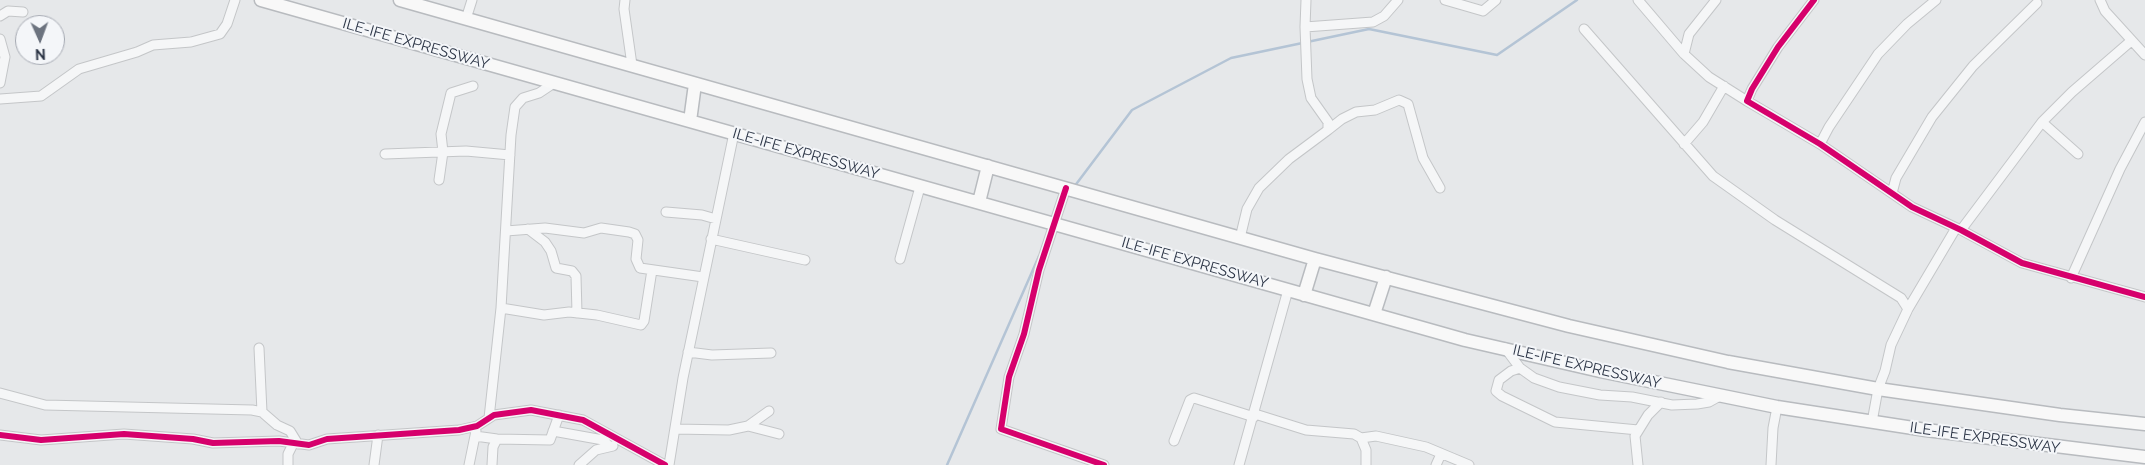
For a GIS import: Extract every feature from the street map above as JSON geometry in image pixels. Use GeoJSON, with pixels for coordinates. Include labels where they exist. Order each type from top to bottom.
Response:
{"type":"FeatureCollection","features":[{"type":"Feature","properties":{"kind":"highway","name":"ILE-IFE EXPRESSWAY"},"geometry":{"type":"LineString","coordinates":[[261,0],[1465,340],[1718,397],[1989,439],[2145,457]]}},
{"type":"Feature","properties":{"kind":"highway"},"geometry":{"type":"LineString","coordinates":[[400,0],[1314,259],[1496,308],[1643,344],[1878,389],[2060,415],[2145,424]]}},
{"type":"Feature","properties":{"kind":"highway"},"geometry":{"type":"LineString","coordinates":[[690,121],[695,84]]}},
{"type":"Feature","properties":{"kind":"highway"},"geometry":{"type":"LineString","coordinates":[[979,202],[988,166]]}},
{"type":"Feature","properties":{"kind":"highway"},"geometry":{"type":"LineString","coordinates":[[1304,295],[1314,259]]}},
{"type":"Feature","properties":{"kind":"highway"},"geometry":{"type":"LineString","coordinates":[[1374,314],[1386,277]]}},
{"type":"Feature","properties":{"kind":"street"},"geometry":{"type":"LineString","coordinates":[[0,100],[41,96],[79,68],[94,66],[153,45],[191,42],[220,34],[227,24],[235,0]]}},
{"type":"Feature","properties":{"kind":"street"},"geometry":{"type":"LineString","coordinates":[[466,19],[472,0]]}},
{"type":"Feature","properties":{"kind":"street"},"geometry":{"type":"LineString","coordinates":[[625,0],[624,9],[632,65]]}},
{"type":"Feature","properties":{"kind":"street"},"geometry":{"type":"LineString","coordinates":[[1306,0],[1307,79],[1311,98],[1328,122],[1328,130]]}},
{"type":"Feature","properties":{"kind":"street"},"geometry":{"type":"LineString","coordinates":[[1306,27],[1373,22],[1384,16],[1398,0]]}},
{"type":"Feature","properties":{"kind":"street"},"geometry":{"type":"LineString","coordinates":[[1445,0],[1483,11],[1496,0]]}},
{"type":"Feature","properties":{"kind":"street"},"geometry":{"type":"LineString","coordinates":[[1638,0],[1684,54],[1709,77],[1820,144],[1912,207],[1959,229],[2022,263],[2145,297]]}},
{"type":"Feature","properties":{"kind":"street"},"geometry":{"type":"LineString","coordinates":[[1684,54],[1689,34],[1716,0]]}},
{"type":"Feature","properties":{"kind":"street"},"geometry":{"type":"LineString","coordinates":[[1747,101],[1752,89],[1778,47],[1814,0]]}},
{"type":"Feature","properties":{"kind":"street"},"geometry":{"type":"LineString","coordinates":[[1820,144],[1834,119],[1878,54],[1907,24],[1936,0]]}},
{"type":"Feature","properties":{"kind":"street"},"geometry":{"type":"LineString","coordinates":[[2100,0],[2105,11],[2145,55]]}},
{"type":"Feature","properties":{"kind":"street"},"geometry":{"type":"LineString","coordinates":[[1892,193],[1896,178],[1932,117],[1985,53],[2037,3]]}},
{"type":"Feature","properties":{"kind":"street"},"geometry":{"type":"LineString","coordinates":[[0,16],[8,11],[23,12]]}},
{"type":"Feature","properties":{"kind":"street"},"geometry":{"type":"LineString","coordinates":[[1584,29],[1713,176],[1744,200],[1901,298],[1908,309]]}},
{"type":"Feature","properties":{"kind":"street"},"geometry":{"type":"LineString","coordinates":[[0,40],[5,58],[0,83]]}},
{"type":"Feature","properties":{"kind":"street"},"geometry":{"type":"LineString","coordinates":[[1872,422],[1878,389],[1885,371],[1890,345],[1908,309],[1959,229],[2042,122],[2072,92],[2131,41]]}},
{"type":"Feature","properties":{"kind":"street"},"geometry":{"type":"LineString","coordinates":[[497,439],[489,431],[487,419],[501,308],[510,156],[515,107],[523,98],[539,93],[554,82]]}},
{"type":"Feature","properties":{"kind":"street"},"geometry":{"type":"LineString","coordinates":[[439,180],[443,152],[441,134],[451,93],[473,86]]}},
{"type":"Feature","properties":{"kind":"street"},"geometry":{"type":"LineString","coordinates":[[1684,144],[1703,122],[1724,86]]}},
{"type":"Feature","properties":{"kind":"street"},"geometry":{"type":"LineString","coordinates":[[1240,238],[1247,209],[1259,188],[1289,159],[1342,118],[1356,112],[1375,110],[1399,100],[1408,104],[1423,158],[1440,188]]}},
{"type":"Feature","properties":{"kind":"street"},"geometry":{"type":"LineString","coordinates":[[2042,122],[2078,154]]}},
{"type":"Feature","properties":{"kind":"street"},"geometry":{"type":"LineString","coordinates":[[2071,278],[2120,169],[2145,122]]}},
{"type":"Feature","properties":{"kind":"street"},"geometry":{"type":"LineString","coordinates":[[669,465],[688,352],[734,133]]}},
{"type":"Feature","properties":{"kind":"street"},"geometry":{"type":"LineString","coordinates":[[385,154],[466,151],[510,156]]}},
{"type":"Feature","properties":{"kind":"street"},"geometry":{"type":"LineString","coordinates":[[900,259],[920,186]]}},
{"type":"Feature","properties":{"kind":"street"},"geometry":{"type":"LineString","coordinates":[[1066,188],[1039,270],[1024,334],[1009,377],[1001,429],[1104,465]]}},
{"type":"Feature","properties":{"kind":"street"},"geometry":{"type":"LineString","coordinates":[[666,212],[702,215],[716,219]]}},
{"type":"Feature","properties":{"kind":"street"},"geometry":{"type":"LineString","coordinates":[[506,231],[545,228],[584,232],[601,228],[629,232],[635,234],[638,240],[636,260],[640,268],[703,277]]}},
{"type":"Feature","properties":{"kind":"street"},"geometry":{"type":"LineString","coordinates":[[528,230],[545,242],[551,252],[556,268],[572,270],[576,276],[577,313]]}},
{"type":"Feature","properties":{"kind":"street"},"geometry":{"type":"LineString","coordinates":[[711,239],[805,260]]}},
{"type":"Feature","properties":{"kind":"street"},"geometry":{"type":"LineString","coordinates":[[501,308],[544,315],[597,314],[641,325],[644,321],[652,270]]}},
{"type":"Feature","properties":{"kind":"street"},"geometry":{"type":"LineString","coordinates":[[1239,465],[1288,290]]}},
{"type":"Feature","properties":{"kind":"street"},"geometry":{"type":"LineString","coordinates":[[258,348],[262,412]]}},
{"type":"Feature","properties":{"kind":"street"},"geometry":{"type":"LineString","coordinates":[[1505,348],[1520,368],[1534,378],[1559,387],[1672,405],[1697,404],[1718,397]]}},
{"type":"Feature","properties":{"kind":"street"},"geometry":{"type":"LineString","coordinates":[[688,352],[712,355],[771,353]]}},
{"type":"Feature","properties":{"kind":"street"},"geometry":{"type":"LineString","coordinates":[[1520,368],[1511,371],[1498,380],[1496,391],[1502,396],[1554,422],[1638,430]]}},
{"type":"Feature","properties":{"kind":"street"},"geometry":{"type":"LineString","coordinates":[[0,393],[45,405],[262,412],[277,425],[290,431],[296,444]]}},
{"type":"Feature","properties":{"kind":"street"},"geometry":{"type":"LineString","coordinates":[[1174,441],[1190,400],[1194,398],[1306,430],[1354,434],[1361,438],[1384,438],[1426,447],[1469,465]]}},
{"type":"Feature","properties":{"kind":"street"},"geometry":{"type":"LineString","coordinates":[[1645,400],[1648,415]]}},
{"type":"Feature","properties":{"kind":"street"},"geometry":{"type":"LineString","coordinates":[[1638,465],[1635,436],[1648,415],[1661,402]]}},
{"type":"Feature","properties":{"kind":"street"},"geometry":{"type":"LineString","coordinates":[[1771,465],[1773,428],[1777,407]]}},
{"type":"Feature","properties":{"kind":"street"},"geometry":{"type":"LineString","coordinates":[[469,465],[476,431],[487,419],[494,415],[531,410],[583,420],[623,444],[665,465]]}},
{"type":"Feature","properties":{"kind":"street"},"geometry":{"type":"LineString","coordinates":[[675,429],[729,430],[748,426],[769,411]]}},
{"type":"Feature","properties":{"kind":"street"},"geometry":{"type":"LineString","coordinates":[[0,434],[41,440],[124,434],[193,439],[213,443],[279,441],[309,445],[327,439],[459,430],[476,431],[497,439],[550,440],[559,415]]}},
{"type":"Feature","properties":{"kind":"street"},"geometry":{"type":"LineString","coordinates":[[748,426],[779,434]]}},
{"type":"Feature","properties":{"kind":"street"},"geometry":{"type":"LineString","coordinates":[[553,431],[603,440],[608,446]]}},
{"type":"Feature","properties":{"kind":"street"},"geometry":{"type":"LineString","coordinates":[[374,465],[378,435]]}},
{"type":"Feature","properties":{"kind":"street"},"geometry":{"type":"LineString","coordinates":[[1361,438],[1366,450],[1366,465]]}},
{"type":"Feature","properties":{"kind":"street"},"geometry":{"type":"LineString","coordinates":[[492,465],[493,447],[497,439]]}},
{"type":"Feature","properties":{"kind":"street"},"geometry":{"type":"LineString","coordinates":[[288,465],[288,454],[296,444]]}},
{"type":"Feature","properties":{"kind":"street"},"geometry":{"type":"LineString","coordinates":[[579,465],[596,450],[623,444]]}},
{"type":"Feature","properties":{"kind":"street"},"geometry":{"type":"LineString","coordinates":[[1436,465],[1441,454]]}},
{"type":"Feature","properties":{"kind":"waterway"},"geometry":{"type":"LineString","coordinates":[[1074,187],[1132,110],[1231,58],[1369,29],[1497,55],[1577,0]]}},
{"type":"Feature","properties":{"kind":"waterway"},"geometry":{"type":"LineString","coordinates":[[947,465],[1039,256]]}},
{"type":"Feature","properties":{"kind":"cycle path"},"geometry":{"type":"LineString","coordinates":[[1814,0],[1778,47],[1752,89],[1747,101],[1820,144],[1912,207],[1961,230],[2022,263],[2145,297]]}},
{"type":"Feature","properties":{"kind":"cycle path"},"geometry":{"type":"LineString","coordinates":[[1066,188],[1039,270],[1024,334],[1009,377],[1001,429],[1104,465]]}},
{"type":"Feature","properties":{"kind":"cycle path"},"geometry":{"type":"LineString","coordinates":[[0,435],[41,440],[124,434],[193,439],[213,443],[279,441],[309,445],[327,439],[459,430],[477,426],[494,415],[531,410],[583,420],[665,465]]}}]}
